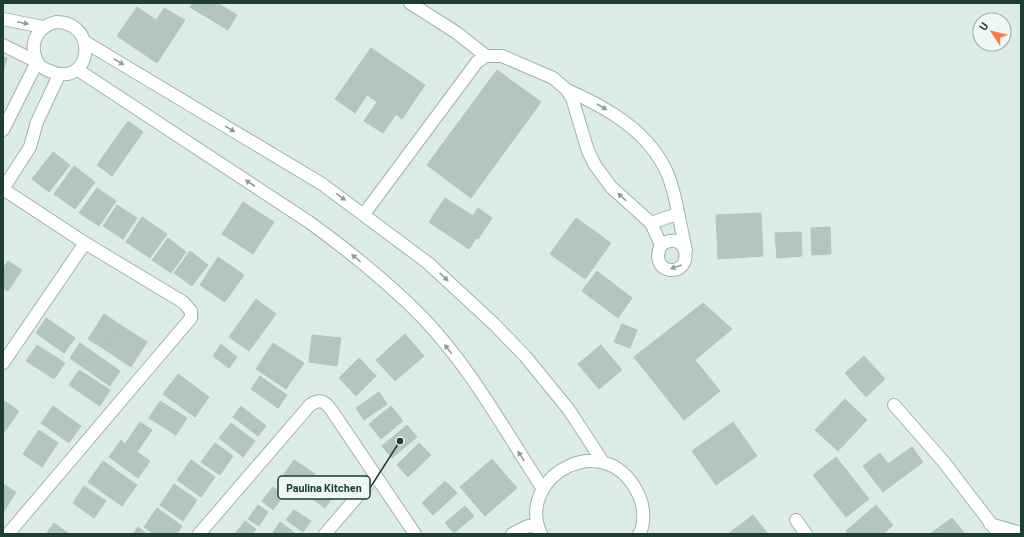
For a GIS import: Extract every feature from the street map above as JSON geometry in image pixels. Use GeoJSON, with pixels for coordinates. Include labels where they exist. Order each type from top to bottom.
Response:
{"type":"FeatureCollection","features":[{"type":"Feature","properties":{"kind":"street"},"geometry":{"type":"LineString","coordinates":[[410,3],[457,33],[486,56]]}},
{"type":"Feature","properties":{"kind":"street"},"geometry":{"type":"LineString","coordinates":[[3,19],[43,27],[56,22],[69,24],[82,34],[86,52],[78,70],[68,74],[59,75],[3,45]]}},
{"type":"Feature","properties":{"kind":"street"},"geometry":{"type":"LineString","coordinates":[[3,130],[37,62],[33,50],[35,41],[43,27]]}},
{"type":"Feature","properties":{"kind":"street"},"geometry":{"type":"LineString","coordinates":[[85,42],[322,184],[428,263],[494,324],[529,362],[569,410],[603,462]]}},
{"type":"Feature","properties":{"kind":"street"},"geometry":{"type":"LineString","coordinates":[[364,214],[477,62],[486,56],[502,56],[553,78],[567,90],[599,105],[615,115],[651,147],[669,176],[686,250],[686,258],[683,265],[676,269],[669,270],[662,266],[658,260],[657,252],[660,245],[667,241],[675,241],[682,244],[686,250]]}},
{"type":"Feature","properties":{"kind":"street"},"geometry":{"type":"LineString","coordinates":[[78,70],[309,222],[343,247],[398,293],[423,319],[462,367],[487,402],[543,489]]}},
{"type":"Feature","properties":{"kind":"street"},"geometry":{"type":"LineString","coordinates":[[8,534],[191,318],[191,311],[183,302],[85,243],[3,189],[30,147],[37,122],[59,75]]}},
{"type":"Feature","properties":{"kind":"street"},"geometry":{"type":"LineString","coordinates":[[567,90],[572,98],[588,151],[594,165],[611,187],[651,223],[660,245]]}},
{"type":"Feature","properties":{"kind":"street"},"geometry":{"type":"LineString","coordinates":[[651,223],[677,214]]}},
{"type":"Feature","properties":{"kind":"street"},"geometry":{"type":"LineString","coordinates":[[3,363],[85,243]]}},
{"type":"Feature","properties":{"kind":"street"},"geometry":{"type":"LineString","coordinates":[[199,534],[310,405],[318,401],[324,401],[327,404],[415,534]]}},
{"type":"Feature","properties":{"kind":"street"},"geometry":{"type":"LineString","coordinates":[[894,405],[943,461],[998,534]]}},
{"type":"Feature","properties":{"kind":"street"},"geometry":{"type":"LineString","coordinates":[[540,531],[537,508],[543,489],[554,475],[568,465],[585,461],[603,462],[621,470],[635,484],[642,503],[641,533]]}},
{"type":"Feature","properties":{"kind":"street"},"geometry":{"type":"LineString","coordinates":[[326,534],[375,476]]}},
{"type":"Feature","properties":{"kind":"street"},"geometry":{"type":"LineString","coordinates":[[796,520],[806,534]]}},
{"type":"Feature","properties":{"kind":"street"},"geometry":{"type":"LineString","coordinates":[[990,524],[1021,533]]}},
{"type":"Feature","properties":{"kind":"street"},"geometry":{"type":"LineString","coordinates":[[512,534],[528,526],[540,531]]}},
{"type":"Feature","properties":{"kind":"building"},"geometry":{"type":"Polygon","coordinates":[[[193,3],[217,3],[237,15],[228,30],[190,7],[193,3]]]}},
{"type":"Feature","properties":{"kind":"building"},"geometry":{"type":"Polygon","coordinates":[[[137,7],[156,20],[164,8],[185,20],[157,63],[117,36],[137,7]]]}},
{"type":"Feature","properties":{"kind":"building"},"geometry":{"type":"Polygon","coordinates":[[[371,48],[425,85],[402,119],[396,114],[383,133],[364,121],[377,102],[367,95],[355,113],[335,99],[371,48]]]}},
{"type":"Feature","properties":{"kind":"building"},"geometry":{"type":"Polygon","coordinates":[[[3,57],[7,58],[3,72],[3,57]]]}},
{"type":"Feature","properties":{"kind":"building"},"geometry":{"type":"Polygon","coordinates":[[[497,70],[541,102],[471,198],[427,165],[497,70]]]}},
{"type":"Feature","properties":{"kind":"building"},"geometry":{"type":"Polygon","coordinates":[[[128,121],[143,132],[112,176],[97,165],[128,121]]]}},
{"type":"Feature","properties":{"kind":"building"},"geometry":{"type":"Polygon","coordinates":[[[53,152],[70,165],[49,192],[32,179],[53,152]]]}},
{"type":"Feature","properties":{"kind":"building"},"geometry":{"type":"Polygon","coordinates":[[[74,166],[95,182],[75,209],[54,194],[74,166]]]}},
{"type":"Feature","properties":{"kind":"building"},"geometry":{"type":"Polygon","coordinates":[[[97,188],[116,201],[99,226],[79,213],[97,188]]]}},
{"type":"Feature","properties":{"kind":"building"},"geometry":{"type":"Polygon","coordinates":[[[445,198],[473,216],[478,208],[492,218],[478,239],[476,238],[469,249],[429,222],[445,198]]]}},
{"type":"Feature","properties":{"kind":"building"},"geometry":{"type":"Polygon","coordinates":[[[243,202],[274,222],[253,254],[222,234],[243,202]]]}},
{"type":"Feature","properties":{"kind":"building"},"geometry":{"type":"Polygon","coordinates":[[[117,205],[137,218],[123,239],[103,226],[117,205]]]}},
{"type":"Feature","properties":{"kind":"building"},"geometry":{"type":"Polygon","coordinates":[[[761,213],[763,256],[718,259],[716,215],[761,213]]]}},
{"type":"Feature","properties":{"kind":"building"},"geometry":{"type":"Polygon","coordinates":[[[142,217],[167,234],[150,258],[126,242],[142,217]]]}},
{"type":"Feature","properties":{"kind":"building"},"geometry":{"type":"Polygon","coordinates":[[[576,218],[611,243],[585,279],[550,254],[576,218]]]}},
{"type":"Feature","properties":{"kind":"building"},"geometry":{"type":"Polygon","coordinates":[[[830,227],[831,254],[812,255],[811,228],[830,227]]]}},
{"type":"Feature","properties":{"kind":"building"},"geometry":{"type":"Polygon","coordinates":[[[801,232],[802,256],[777,258],[775,233],[801,232]]]}},
{"type":"Feature","properties":{"kind":"building"},"geometry":{"type":"Polygon","coordinates":[[[168,238],[186,252],[171,273],[152,260],[168,238]]]}},
{"type":"Feature","properties":{"kind":"building"},"geometry":{"type":"Polygon","coordinates":[[[190,251],[208,265],[192,286],[174,273],[190,251]]]}},
{"type":"Feature","properties":{"kind":"building"},"geometry":{"type":"Polygon","coordinates":[[[218,257],[244,275],[225,302],[200,285],[218,257]]]}},
{"type":"Feature","properties":{"kind":"building"},"geometry":{"type":"Polygon","coordinates":[[[8,261],[22,270],[8,291],[3,288],[3,268],[8,261]]]}},
{"type":"Feature","properties":{"kind":"building"},"geometry":{"type":"Polygon","coordinates":[[[597,271],[632,298],[618,318],[582,291],[597,271]]]}},
{"type":"Feature","properties":{"kind":"building"},"geometry":{"type":"Polygon","coordinates":[[[256,299],[276,314],[249,351],[229,337],[256,299]]]}},
{"type":"Feature","properties":{"kind":"building"},"geometry":{"type":"Polygon","coordinates":[[[703,303],[732,329],[695,360],[720,391],[684,420],[634,357],[703,303]]]}},
{"type":"Feature","properties":{"kind":"building"},"geometry":{"type":"Polygon","coordinates":[[[104,314],[119,324],[104,349],[88,339],[104,314]]]}},
{"type":"Feature","properties":{"kind":"building"},"geometry":{"type":"Polygon","coordinates":[[[46,318],[75,338],[64,353],[36,333],[46,318]]]}},
{"type":"Feature","properties":{"kind":"building"},"geometry":{"type":"Polygon","coordinates":[[[119,324],[147,342],[131,367],[104,349],[119,324]]]}},
{"type":"Feature","properties":{"kind":"building"},"geometry":{"type":"Polygon","coordinates":[[[622,324],[637,330],[630,348],[614,342],[622,324]]]}},
{"type":"Feature","properties":{"kind":"building"},"geometry":{"type":"Polygon","coordinates":[[[405,334],[424,356],[395,381],[376,360],[405,334]]]}},
{"type":"Feature","properties":{"kind":"building"},"geometry":{"type":"Polygon","coordinates":[[[312,335],[341,338],[337,366],[309,362],[312,335]]]}},
{"type":"Feature","properties":{"kind":"building"},"geometry":{"type":"Polygon","coordinates":[[[80,343],[120,371],[110,386],[70,358],[80,343]]]}},
{"type":"Feature","properties":{"kind":"building"},"geometry":{"type":"Polygon","coordinates":[[[273,343],[304,363],[286,389],[256,369],[273,343]]]}},
{"type":"Feature","properties":{"kind":"building"},"geometry":{"type":"Polygon","coordinates":[[[221,344],[237,357],[229,368],[213,356],[221,344]]]}},
{"type":"Feature","properties":{"kind":"building"},"geometry":{"type":"Polygon","coordinates":[[[37,345],[65,363],[54,379],[26,361],[37,345]]]}},
{"type":"Feature","properties":{"kind":"building"},"geometry":{"type":"Polygon","coordinates":[[[601,345],[622,370],[599,389],[578,364],[601,345]]]}},
{"type":"Feature","properties":{"kind":"building"},"geometry":{"type":"Polygon","coordinates":[[[864,356],[885,379],[866,397],[845,373],[864,356]]]}},
{"type":"Feature","properties":{"kind":"building"},"geometry":{"type":"Polygon","coordinates":[[[359,358],[376,376],[356,396],[339,378],[359,358]]]}},
{"type":"Feature","properties":{"kind":"building"},"geometry":{"type":"Polygon","coordinates":[[[79,370],[110,390],[100,406],[69,385],[79,370]]]}},
{"type":"Feature","properties":{"kind":"building"},"geometry":{"type":"Polygon","coordinates":[[[178,374],[209,397],[195,417],[163,394],[178,374]]]}},
{"type":"Feature","properties":{"kind":"building"},"geometry":{"type":"Polygon","coordinates":[[[260,376],[287,395],[278,408],[251,389],[260,376]]]}},
{"type":"Feature","properties":{"kind":"building"},"geometry":{"type":"Polygon","coordinates":[[[379,392],[387,404],[364,420],[356,408],[379,392]]]}},
{"type":"Feature","properties":{"kind":"building"},"geometry":{"type":"Polygon","coordinates":[[[845,399],[867,420],[838,451],[815,430],[845,399]]]}},
{"type":"Feature","properties":{"kind":"building"},"geometry":{"type":"Polygon","coordinates":[[[3,400],[19,411],[3,434],[3,400]]]}},
{"type":"Feature","properties":{"kind":"building"},"geometry":{"type":"Polygon","coordinates":[[[160,401],[187,418],[176,435],[149,418],[160,401]]]}},
{"type":"Feature","properties":{"kind":"building"},"geometry":{"type":"Polygon","coordinates":[[[53,406],[81,426],[69,443],[41,423],[53,406]]]}},
{"type":"Feature","properties":{"kind":"building"},"geometry":{"type":"Polygon","coordinates":[[[241,406],[266,426],[258,436],[233,417],[241,406]]]}},
{"type":"Feature","properties":{"kind":"building"},"geometry":{"type":"Polygon","coordinates":[[[391,406],[403,421],[381,439],[369,424],[391,406]]]}},
{"type":"Feature","properties":{"kind":"building"},"geometry":{"type":"Polygon","coordinates":[[[140,422],[152,430],[137,452],[150,461],[138,478],[109,457],[121,440],[125,444],[140,422]]]}},
{"type":"Feature","properties":{"kind":"building"},"geometry":{"type":"Polygon","coordinates":[[[733,422],[757,456],[716,485],[692,451],[733,422]]]}},
{"type":"Feature","properties":{"kind":"building"},"geometry":{"type":"Polygon","coordinates":[[[231,423],[255,441],[243,457],[219,438],[231,423]]]}},
{"type":"Feature","properties":{"kind":"building"},"geometry":{"type":"Polygon","coordinates":[[[407,425],[417,437],[392,458],[382,446],[407,425]]]}},
{"type":"Feature","properties":{"kind":"building"},"geometry":{"type":"Polygon","coordinates":[[[39,430],[58,443],[42,467],[23,454],[39,430]]]}},
{"type":"Feature","properties":{"kind":"building"},"geometry":{"type":"Polygon","coordinates":[[[215,443],[233,456],[220,475],[201,462],[215,443]]]}},
{"type":"Feature","properties":{"kind":"building"},"geometry":{"type":"Polygon","coordinates":[[[419,443],[431,455],[408,477],[397,465],[419,443]]]}},
{"type":"Feature","properties":{"kind":"building"},"geometry":{"type":"Polygon","coordinates":[[[912,447],[923,462],[883,492],[863,466],[880,453],[888,464],[912,447]]]}},
{"type":"Feature","properties":{"kind":"building"},"geometry":{"type":"Polygon","coordinates":[[[836,457],[869,499],[846,517],[813,475],[836,457]]]}},
{"type":"Feature","properties":{"kind":"building"},"geometry":{"type":"Polygon","coordinates":[[[492,459],[517,488],[485,516],[460,487],[492,459]]]}},
{"type":"Feature","properties":{"kind":"building"},"geometry":{"type":"Polygon","coordinates":[[[191,460],[215,477],[201,497],[177,480],[191,460]]]}},
{"type":"Feature","properties":{"kind":"building"},"geometry":{"type":"Polygon","coordinates":[[[294,460],[315,474],[304,491],[282,477],[294,460]]]}},
{"type":"Feature","properties":{"kind":"building"},"geometry":{"type":"Polygon","coordinates":[[[103,461],[137,485],[122,506],[88,482],[103,461]]]}},
{"type":"Feature","properties":{"kind":"building"},"geometry":{"type":"Polygon","coordinates":[[[320,475],[339,488],[325,508],[307,495],[320,475]]]}},
{"type":"Feature","properties":{"kind":"building"},"geometry":{"type":"Polygon","coordinates":[[[445,481],[457,493],[433,515],[422,503],[445,481]]]}},
{"type":"Feature","properties":{"kind":"building"},"geometry":{"type":"Polygon","coordinates":[[[3,484],[16,492],[3,513],[3,484]]]}},
{"type":"Feature","properties":{"kind":"building"},"geometry":{"type":"Polygon","coordinates":[[[174,484],[197,500],[183,521],[160,505],[174,484]]]}},
{"type":"Feature","properties":{"kind":"building"},"geometry":{"type":"Polygon","coordinates":[[[84,486],[106,501],[94,518],[73,503],[84,486]]]}},
{"type":"Feature","properties":{"kind":"building"},"geometry":{"type":"Polygon","coordinates":[[[273,487],[284,495],[273,510],[262,501],[273,487]]]}},
{"type":"Feature","properties":{"kind":"building"},"geometry":{"type":"Polygon","coordinates":[[[258,505],[268,512],[259,526],[248,519],[258,505]]]}},
{"type":"Feature","properties":{"kind":"building"},"geometry":{"type":"Polygon","coordinates":[[[876,505],[893,525],[883,534],[848,534],[846,531],[876,505]]]}},
{"type":"Feature","properties":{"kind":"building"},"geometry":{"type":"Polygon","coordinates":[[[465,506],[474,516],[454,533],[445,523],[465,506]]]}},
{"type":"Feature","properties":{"kind":"building"},"geometry":{"type":"Polygon","coordinates":[[[157,508],[182,526],[177,534],[154,534],[144,527],[157,508]]]}},
{"type":"Feature","properties":{"kind":"building"},"geometry":{"type":"Polygon","coordinates":[[[294,510],[311,521],[303,532],[286,520],[294,510]]]}},
{"type":"Feature","properties":{"kind":"building"},"geometry":{"type":"Polygon","coordinates":[[[753,515],[768,534],[728,534],[753,515]]]}},
{"type":"Feature","properties":{"kind":"building"},"geometry":{"type":"Polygon","coordinates":[[[952,518],[965,534],[930,534],[952,518]]]}},
{"type":"Feature","properties":{"kind":"building"},"geometry":{"type":"Polygon","coordinates":[[[245,521],[256,529],[252,534],[235,534],[245,521]]]}},
{"type":"Feature","properties":{"kind":"building"},"geometry":{"type":"Polygon","coordinates":[[[280,522],[296,534],[272,534],[280,522]]]}},
{"type":"Feature","properties":{"kind":"building"},"geometry":{"type":"Polygon","coordinates":[[[54,523],[69,534],[46,534],[54,523]]]}},
{"type":"Feature","properties":{"kind":"building"},"geometry":{"type":"Polygon","coordinates":[[[138,527],[147,534],[133,534],[138,527]]]}},
{"type":"Feature","properties":{"kind":"place","name":"Paulina Kitchen"},"geometry":{"type":"Point","coordinates":[400,441]}}]}
